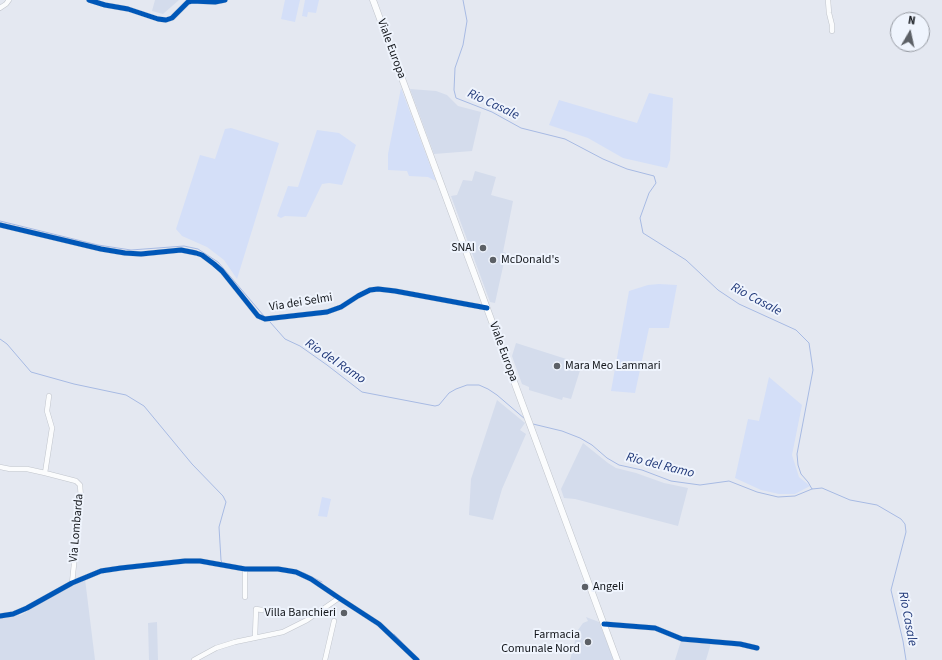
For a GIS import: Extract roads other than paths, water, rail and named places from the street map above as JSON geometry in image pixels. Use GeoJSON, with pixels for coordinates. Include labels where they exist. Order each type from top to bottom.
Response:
{"type":"FeatureCollection","features":[{"type":"Feature","properties":{"kind":"main road","name":"Viale Europa"},"geometry":{"type":"LineString","coordinates":[[373,0],[617,660]]}},
{"type":"Feature","properties":{"kind":"street"},"geometry":{"type":"LineString","coordinates":[[0,8],[9,0]]}},
{"type":"Feature","properties":{"kind":"street"},"geometry":{"type":"LineString","coordinates":[[89,0],[105,5],[128,9],[158,20],[166,20],[172,18],[188,2],[215,2],[226,0]]}},
{"type":"Feature","properties":{"kind":"street"},"geometry":{"type":"LineString","coordinates":[[828,0],[828,13],[832,30]]}},
{"type":"Feature","properties":{"kind":"street","name":"Via dei Selmi"},"geometry":{"type":"LineString","coordinates":[[0,225],[101,249],[125,253],[141,254],[181,250],[202,255],[222,271],[258,316],[265,319],[327,312],[341,307],[370,290],[378,289],[487,308]]}},
{"type":"Feature","properties":{"kind":"street"},"geometry":{"type":"LineString","coordinates":[[45,473],[52,428],[47,411],[49,396]]}},
{"type":"Feature","properties":{"kind":"street","name":"Via Lombarda"},"geometry":{"type":"LineString","coordinates":[[0,467],[10,469],[27,469],[68,478],[76,481],[80,485],[81,498],[72,583]]}},
{"type":"Feature","properties":{"kind":"street"},"geometry":{"type":"LineString","coordinates":[[0,616],[13,614],[27,608],[72,583],[101,571],[185,561],[200,561],[245,569],[278,569],[296,572],[311,579],[379,624],[417,660]]}},
{"type":"Feature","properties":{"kind":"street"},"geometry":{"type":"LineString","coordinates":[[245,569],[245,597]]}},
{"type":"Feature","properties":{"kind":"street"},"geometry":{"type":"LineString","coordinates":[[194,660],[216,648],[283,632],[307,620],[339,598]]}},
{"type":"Feature","properties":{"kind":"street"},"geometry":{"type":"LineString","coordinates":[[255,638],[256,609],[262,610]]}},
{"type":"Feature","properties":{"kind":"street"},"geometry":{"type":"LineString","coordinates":[[325,660],[334,621]]}},
{"type":"Feature","properties":{"kind":"street"},"geometry":{"type":"LineString","coordinates":[[604,624],[655,628],[682,639],[740,644],[757,648]]}},
{"type":"Feature","properties":{"kind":"waterway","name":"Rio Casale"},"geometry":{"type":"LineString","coordinates":[[463,0],[467,21],[463,45],[455,68],[454,90],[456,98],[492,112],[521,128],[565,139],[603,159],[627,169],[654,176],[656,183],[649,193],[640,218],[643,233],[686,260],[718,290],[739,304],[796,330],[809,343],[813,370],[797,454],[798,465],[801,474],[812,489],[822,488],[850,500],[877,505],[901,519],[905,524],[906,532],[891,590],[906,660]]}},
{"type":"Feature","properties":{"kind":"waterway","name":"Rio del Ramo"},"geometry":{"type":"LineString","coordinates":[[0,221],[98,245],[131,250],[184,246],[198,249],[218,262],[264,316]]}},
{"type":"Feature","properties":{"kind":"waterway","name":"Rio del Ramo"},"geometry":{"type":"LineString","coordinates":[[270,322],[285,339],[300,346],[362,392],[435,406],[439,405],[449,393],[456,389],[467,385],[479,385],[497,395],[525,419]]}},
{"type":"Feature","properties":{"kind":"waterway"},"geometry":{"type":"LineString","coordinates":[[0,339],[7,344],[31,372],[74,384],[126,395],[144,406],[192,464],[223,496],[226,502],[219,527],[222,563]]}},
{"type":"Feature","properties":{"kind":"waterway","name":"Rio del Ramo"},"geometry":{"type":"LineString","coordinates":[[533,424],[562,431],[580,438],[619,465],[642,470],[671,481],[700,485],[729,481],[757,492],[778,497],[795,496],[812,489]]}},
{"type":"Feature","properties":{"kind":"waterway"},"geometry":{"type":"LineString","coordinates":[[304,573],[322,582]]}},
{"type":"Feature","properties":{"kind":"waterway"},"geometry":{"type":"LineString","coordinates":[[394,634],[420,660]]}},
{"type":"Feature","properties":{"kind":"place","name":"SNAI"},"geometry":{"type":"Point","coordinates":[483,248]}},
{"type":"Feature","properties":{"kind":"place","name":"McDonald's"},"geometry":{"type":"Point","coordinates":[493,260]}},
{"type":"Feature","properties":{"kind":"place","name":"Mara Meo Lammari"},"geometry":{"type":"Point","coordinates":[557,366]}},
{"type":"Feature","properties":{"kind":"place","name":"Angeli"},"geometry":{"type":"Point","coordinates":[585,587]}},
{"type":"Feature","properties":{"kind":"place","name":"Villa Banchieri"},"geometry":{"type":"Point","coordinates":[344,613]}},
{"type":"Feature","properties":{"kind":"place","name":"Farmacia Comunale Nord"},"geometry":{"type":"Point","coordinates":[588,642]}}]}
